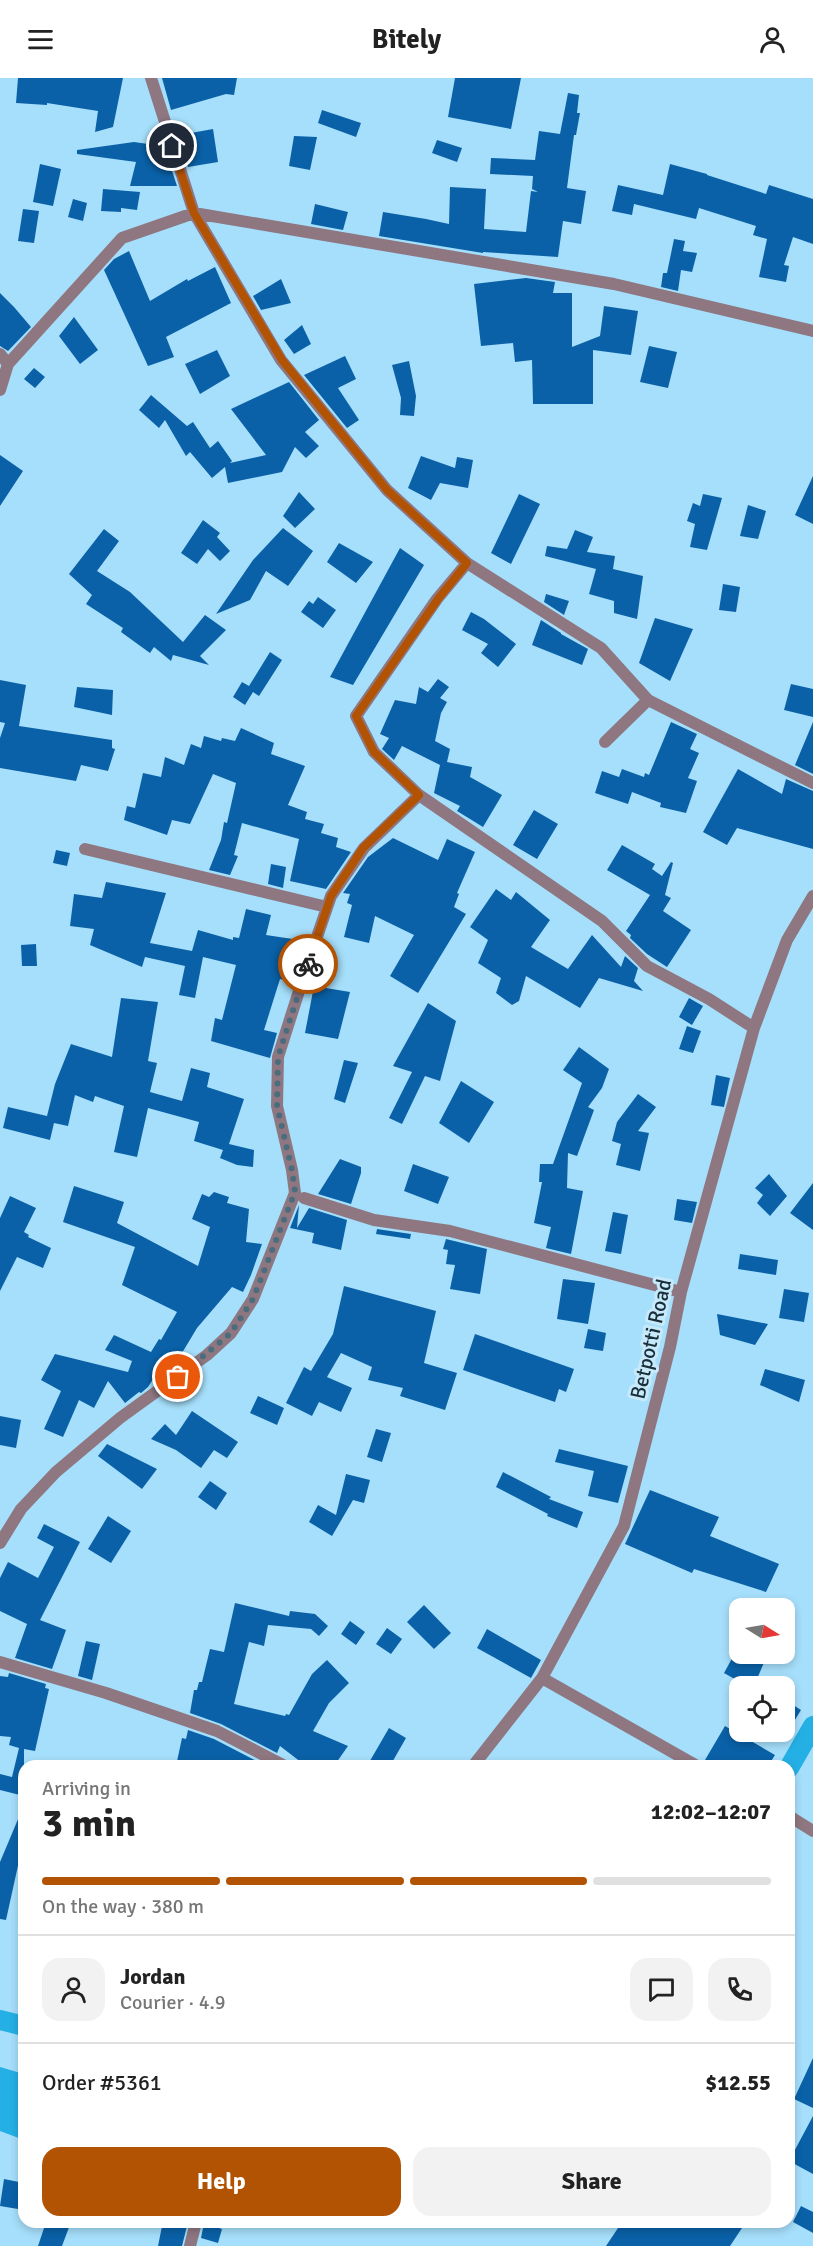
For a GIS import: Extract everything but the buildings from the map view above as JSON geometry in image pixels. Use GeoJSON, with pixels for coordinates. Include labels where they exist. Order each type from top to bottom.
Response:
{"type":"FeatureCollection","features":[{"type":"Feature","properties":{"kind":"street"},"geometry":{"type":"LineString","coordinates":[[150,78],[194,213],[282,360],[387,490],[467,563],[503,588],[601,648],[648,700],[813,783]]}},
{"type":"Feature","properties":{"kind":"street"},"geometry":{"type":"LineString","coordinates":[[0,390],[8,364],[122,238],[194,213],[615,284],[813,331]]}},
{"type":"Feature","properties":{"kind":"street"},"geometry":{"type":"LineString","coordinates":[[0,354],[8,364]]}},
{"type":"Feature","properties":{"kind":"street"},"geometry":{"type":"LineString","coordinates":[[467,563],[438,599],[356,716],[374,752],[419,795],[602,921],[647,966],[709,999],[754,1029]]}},
{"type":"Feature","properties":{"kind":"street"},"geometry":{"type":"LineString","coordinates":[[605,742],[648,700]]}},
{"type":"Feature","properties":{"kind":"street"},"geometry":{"type":"LineString","coordinates":[[0,1543],[21,1509],[56,1472],[120,1418],[207,1355],[231,1333],[253,1299],[295,1192],[277,1106],[278,1057],[327,907],[331,896],[363,848],[419,795]]}},
{"type":"Feature","properties":{"kind":"street"},"geometry":{"type":"LineString","coordinates":[[85,849],[327,907]]}},
{"type":"Feature","properties":{"kind":"street","name":"Betpotti Road"},"geometry":{"type":"LineString","coordinates":[[478,1760],[542,1678],[624,1526],[670,1347],[681,1292],[754,1029],[787,940],[813,896]]}},
{"type":"Feature","properties":{"kind":"street"},"geometry":{"type":"LineString","coordinates":[[304,1198],[375,1220],[450,1231],[681,1292]]}},
{"type":"Feature","properties":{"kind":"street"},"geometry":{"type":"LineString","coordinates":[[0,1662],[106,1693],[217,1731],[273,1760]]}},
{"type":"Feature","properties":{"kind":"street"},"geometry":{"type":"LineString","coordinates":[[542,1678],[687,1760]]}},
{"type":"Feature","properties":{"kind":"street"},"geometry":{"type":"LineString","coordinates":[[795,1820],[813,1831]]}},
{"type":"Feature","properties":{"kind":"street"},"geometry":{"type":"LineString","coordinates":[[190,2246],[194,2228]]}},
{"type":"Feature","properties":{"kind":"water"},"geometry":{"type":"Polygon","coordinates":[[[0,2067],[18,2072],[18,2138],[0,2131],[0,2067]]]}},
{"type":"Feature","properties":{"kind":"waterway"},"geometry":{"type":"LineString","coordinates":[[794,1760],[813,1726]]}},
{"type":"Feature","properties":{"kind":"waterway"},"geometry":{"type":"LineString","coordinates":[[0,2020],[18,2024]]}},
{"type":"Feature","properties":{"kind":"way so far"},"geometry":{"type":"LineString","coordinates":[[178,1377],[231,1333],[253,1299],[295,1192],[277,1106],[278,1057],[308,964]]}},
{"type":"Feature","properties":{"kind":"route"},"geometry":{"type":"LineString","coordinates":[[172,146],[194,213],[282,360],[387,490],[467,563],[438,599],[356,716],[374,752],[419,795],[363,848],[331,896],[308,964]]}}]}
